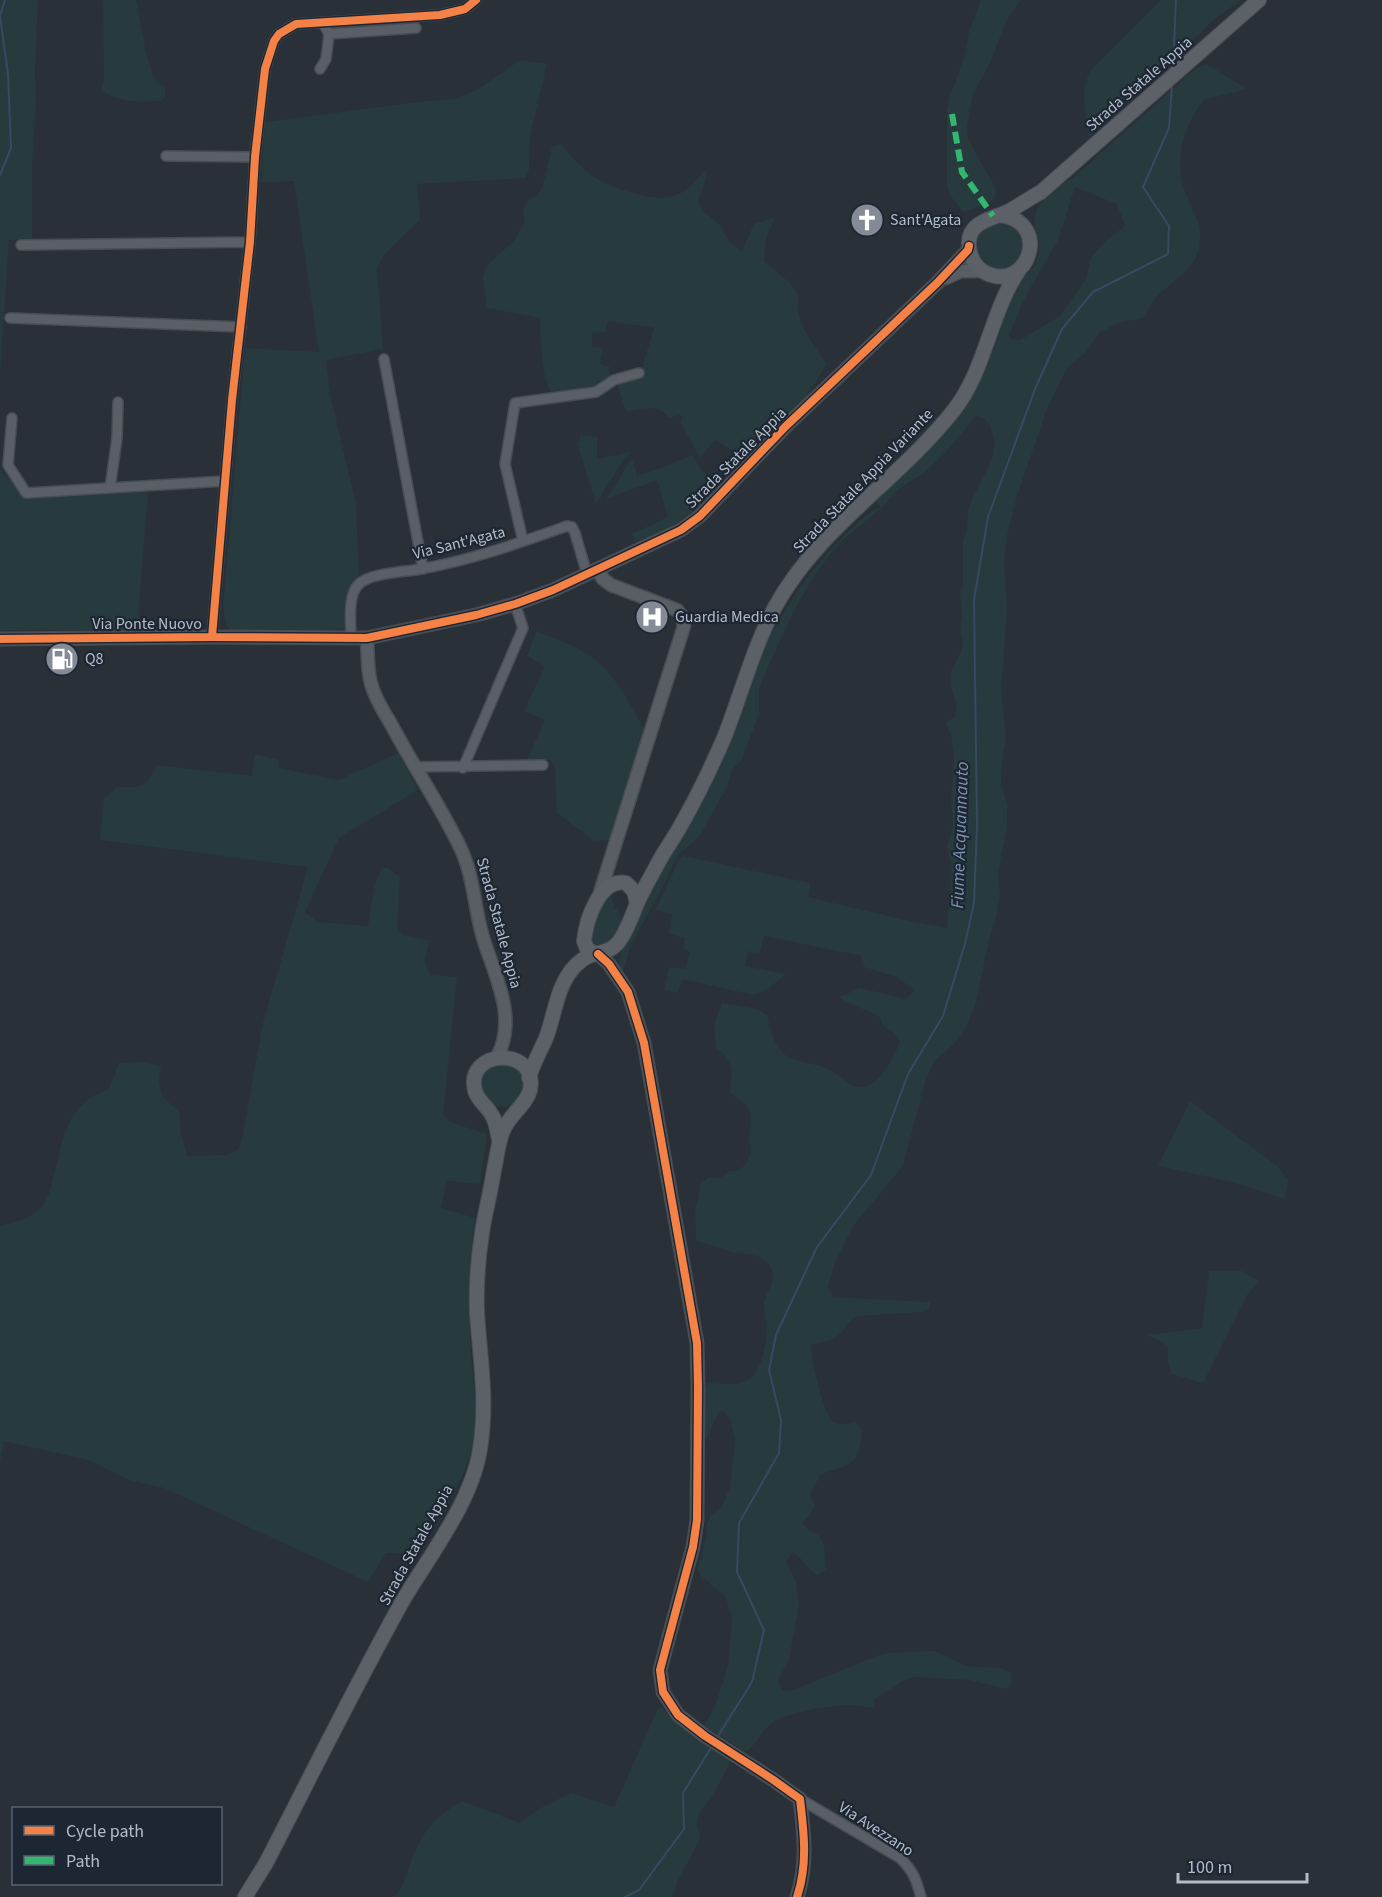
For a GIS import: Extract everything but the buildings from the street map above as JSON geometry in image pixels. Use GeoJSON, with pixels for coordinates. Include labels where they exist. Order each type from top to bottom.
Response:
{"type":"FeatureCollection","features":[{"type":"Feature","properties":{"kind":"main road","name":"Strada Statale Appia"},"geometry":{"type":"LineString","coordinates":[[969,246],[970,238],[978,224],[1000,215],[1041,192],[1259,0]]}},
{"type":"Feature","properties":{"kind":"main road","name":"Strada Statale Appia"},"geometry":{"type":"LineString","coordinates":[[986,273],[999,277],[1019,270],[1029,255],[1031,246],[1026,228],[1027,213],[1041,192]]}},
{"type":"Feature","properties":{"kind":"main road"},"geometry":{"type":"LineString","coordinates":[[1000,215],[1014,219],[1026,228]]}},
{"type":"Feature","properties":{"kind":"main road"},"geometry":{"type":"LineString","coordinates":[[969,246],[973,260],[986,273]]}},
{"type":"Feature","properties":{"kind":"main road","name":"Strada Statale Appia Variante"},"geometry":{"type":"LineString","coordinates":[[622,938],[660,860],[703,785],[724,738],[765,627],[776,605],[808,559],[927,441],[956,408],[975,374],[995,319],[1009,286],[1019,270]]}},
{"type":"Feature","properties":{"kind":"main road","name":"Strada Statale Appia Variante"},"geometry":{"type":"LineString","coordinates":[[986,273],[998,289],[995,319]]}},
{"type":"Feature","properties":{"kind":"main road","name":"Strada Statale Appia Variante"},"geometry":{"type":"LineString","coordinates":[[598,899],[609,887],[626,884],[660,860]]}},
{"type":"Feature","properties":{"kind":"main road"},"geometry":{"type":"LineString","coordinates":[[626,884],[634,891],[637,904]]}},
{"type":"Feature","properties":{"kind":"main road"},"geometry":{"type":"LineString","coordinates":[[529,1078],[546,1037],[556,1002],[598,899]]}},
{"type":"Feature","properties":{"kind":"main road"},"geometry":{"type":"LineString","coordinates":[[585,933],[584,941],[587,949],[597,954]]}},
{"type":"Feature","properties":{"kind":"main road"},"geometry":{"type":"LineString","coordinates":[[565,981],[582,960],[611,949],[622,938]]}},
{"type":"Feature","properties":{"kind":"main road"},"geometry":{"type":"LineString","coordinates":[[497,1057],[526,1060],[538,1052]]}},
{"type":"Feature","properties":{"kind":"main road","name":"Strada Statale Appia"},"geometry":{"type":"LineString","coordinates":[[497,1057],[489,1060],[477,1074],[475,1092],[496,1125],[499,1140]]}},
{"type":"Feature","properties":{"kind":"main road","name":"Strada Statale Appia"},"geometry":{"type":"LineString","coordinates":[[245,1897],[266,1863],[402,1602],[456,1512],[472,1476],[481,1445],[485,1395],[477,1311],[482,1233],[499,1140],[506,1122],[529,1092],[529,1078],[523,1065],[514,1059]]}},
{"type":"Feature","properties":{"kind":"main road"},"geometry":{"type":"LineString","coordinates":[[485,1107],[502,1112],[517,1108]]}},
{"type":"Feature","properties":{"kind":"street"},"geometry":{"type":"LineString","coordinates":[[212,637],[225,481],[250,242],[255,157],[265,69],[274,41],[279,34],[296,24],[440,15],[465,9],[476,0]]}},
{"type":"Feature","properties":{"kind":"street"},"geometry":{"type":"LineString","coordinates":[[320,69],[326,58],[329,34],[323,23]]}},
{"type":"Feature","properties":{"kind":"street"},"geometry":{"type":"LineString","coordinates":[[329,34],[416,28]]}},
{"type":"Feature","properties":{"kind":"street"},"geometry":{"type":"LineString","coordinates":[[166,156],[255,157]]}},
{"type":"Feature","properties":{"kind":"street"},"geometry":{"type":"LineString","coordinates":[[21,245],[250,242]]}},
{"type":"Feature","properties":{"kind":"street","name":"Strada Statale Appia"},"geometry":{"type":"LineString","coordinates":[[497,1057],[502,1047],[506,1017],[503,998],[483,938],[470,871],[448,825],[373,691],[367,638],[476,615],[515,604],[593,572],[681,530],[700,516],[785,427],[937,283],[968,250],[969,246]]}},
{"type":"Feature","properties":{"kind":"street","name":"Strada Statale Appia"},"geometry":{"type":"LineString","coordinates":[[937,283],[961,271],[986,273]]}},
{"type":"Feature","properties":{"kind":"street"},"geometry":{"type":"LineString","coordinates":[[10,318],[241,327]]}},
{"type":"Feature","properties":{"kind":"street"},"geometry":{"type":"LineString","coordinates":[[384,359],[423,569]]}},
{"type":"Feature","properties":{"kind":"street"},"geometry":{"type":"LineString","coordinates":[[523,541],[505,464],[514,403],[596,392],[614,380],[639,374]]}},
{"type":"Feature","properties":{"kind":"street"},"geometry":{"type":"LineString","coordinates":[[110,488],[117,438],[118,402]]}},
{"type":"Feature","properties":{"kind":"street"},"geometry":{"type":"LineString","coordinates":[[12,418],[8,465],[26,493],[225,481]]}},
{"type":"Feature","properties":{"kind":"street","name":"Via Sant'Agata"},"geometry":{"type":"LineString","coordinates":[[351,638],[354,589],[360,582],[372,578],[476,557],[567,526],[572,527],[593,572]]}},
{"type":"Feature","properties":{"kind":"street"},"geometry":{"type":"LineString","coordinates":[[593,572],[611,585],[677,610],[682,616],[684,626],[598,899]]}},
{"type":"Feature","properties":{"kind":"street"},"geometry":{"type":"LineString","coordinates":[[463,768],[523,628],[515,604]]}},
{"type":"Feature","properties":{"kind":"street","name":"Strada Statale Appia"},"geometry":{"type":"LineString","coordinates":[[369,668],[375,651],[384,641],[402,631]]}},
{"type":"Feature","properties":{"kind":"street","name":"Via Ponte Nuovo"},"geometry":{"type":"LineString","coordinates":[[0,639],[367,638]]}},
{"type":"Feature","properties":{"kind":"street"},"geometry":{"type":"LineString","coordinates":[[414,767],[543,765]]}},
{"type":"Feature","properties":{"kind":"street"},"geometry":{"type":"LineString","coordinates":[[609,866],[616,880],[626,884]]}},
{"type":"Feature","properties":{"kind":"street"},"geometry":{"type":"LineString","coordinates":[[614,971],[622,938]]}},
{"type":"Feature","properties":{"kind":"street"},"geometry":{"type":"LineString","coordinates":[[597,954],[614,971],[628,992],[644,1043],[696,1343],[697,1520],[693,1547],[660,1670],[663,1692],[678,1715],[705,1736],[800,1799],[805,1843],[804,1877],[797,1897]]}},
{"type":"Feature","properties":{"kind":"street","name":"Strada Statale Appia"},"geometry":{"type":"LineString","coordinates":[[505,1031],[514,1059]]}},
{"type":"Feature","properties":{"kind":"street","name":"Via Avezzano"},"geometry":{"type":"LineString","coordinates":[[800,1799],[900,1858],[917,1879],[921,1897]]}},
{"type":"Feature","properties":{"kind":"green space"},"geometry":{"type":"Polygon","coordinates":[[[0,0],[38,0],[32,166],[32,239],[9,240],[0,374],[0,0]]]}},
{"type":"Feature","properties":{"kind":"green space"},"geometry":{"type":"Polygon","coordinates":[[[103,0],[136,0],[149,63],[157,83],[165,86],[165,98],[161,101],[130,101],[114,97],[101,90],[104,80],[103,0]]]}},
{"type":"Feature","properties":{"kind":"green space"},"geometry":{"type":"Polygon","coordinates":[[[981,0],[1021,0],[1007,19],[990,63],[973,94],[967,127],[968,139],[995,187],[995,198],[986,205],[963,212],[949,194],[947,183],[947,110],[965,55],[969,32],[981,0]]]}},
{"type":"Feature","properties":{"kind":"green space"},"geometry":{"type":"Polygon","coordinates":[[[1161,0],[1241,0],[1215,19],[1089,137],[1084,94],[1091,70],[1161,0]]]}},
{"type":"Feature","properties":{"kind":"green space"},"geometry":{"type":"Polygon","coordinates":[[[520,60],[547,64],[530,136],[529,169],[526,178],[417,184],[420,220],[384,255],[377,268],[383,349],[326,360],[330,394],[356,503],[359,577],[353,582],[347,594],[345,629],[232,633],[227,626],[223,608],[245,348],[319,352],[294,181],[261,183],[265,122],[456,99],[480,88],[520,60]]]}},
{"type":"Feature","properties":{"kind":"green space"},"geometry":{"type":"Polygon","coordinates":[[[1206,64],[1247,89],[1203,100],[1185,136],[1180,160],[1181,173],[1183,186],[1199,227],[1200,239],[1197,256],[1187,270],[1155,299],[1143,318],[1121,322],[1100,332],[1085,353],[1067,368],[1047,409],[1017,496],[1006,540],[1004,563],[1007,608],[1001,692],[1006,738],[1001,783],[1007,805],[1007,828],[998,872],[1000,895],[996,918],[976,1003],[967,1025],[954,1044],[936,1059],[926,1078],[903,1166],[853,1226],[834,1265],[828,1287],[833,1297],[930,1302],[929,1308],[923,1312],[857,1316],[832,1340],[811,1345],[818,1385],[829,1416],[837,1424],[855,1422],[862,1430],[861,1443],[859,1452],[852,1462],[820,1475],[810,1495],[815,1506],[802,1523],[810,1531],[820,1536],[824,1546],[826,1569],[817,1575],[793,1552],[786,1561],[796,1582],[799,1604],[789,1660],[778,1680],[782,1691],[794,1690],[887,1653],[935,1651],[966,1666],[1001,1668],[1011,1673],[1011,1685],[1008,1689],[969,1680],[913,1677],[874,1699],[875,1708],[852,1705],[833,1706],[798,1713],[778,1720],[767,1727],[746,1752],[704,1726],[716,1704],[728,1665],[732,1620],[726,1597],[701,1576],[697,1569],[707,1536],[706,1525],[711,1515],[721,1509],[730,1487],[735,1440],[730,1418],[722,1410],[706,1440],[704,1394],[707,1383],[744,1382],[757,1370],[766,1342],[764,1305],[773,1274],[767,1262],[759,1257],[732,1252],[696,1241],[695,1208],[700,1185],[709,1177],[720,1178],[729,1171],[740,1170],[748,1161],[751,1150],[749,1139],[751,1116],[747,1105],[729,1092],[731,1067],[726,1057],[716,1048],[714,1025],[722,1003],[757,1009],[767,1015],[775,1042],[783,1053],[795,1060],[827,1068],[854,1086],[866,1087],[885,1071],[900,1042],[894,1033],[884,1027],[880,1017],[840,997],[860,988],[906,999],[914,990],[897,977],[864,967],[862,956],[764,936],[759,954],[748,951],[745,966],[786,974],[763,991],[754,995],[682,979],[677,993],[664,990],[669,967],[685,969],[690,952],[683,949],[685,938],[669,934],[672,914],[655,910],[683,856],[810,883],[808,897],[947,928],[952,869],[947,847],[953,824],[951,801],[954,756],[951,734],[945,723],[955,717],[957,706],[950,684],[951,672],[961,652],[963,641],[960,629],[962,617],[960,595],[963,584],[963,540],[967,529],[968,510],[992,460],[995,440],[984,418],[976,416],[946,452],[925,472],[899,489],[882,507],[844,539],[811,581],[795,609],[759,689],[759,714],[741,761],[732,769],[727,787],[699,837],[678,855],[674,862],[631,945],[622,974],[621,952],[629,930],[750,675],[784,613],[825,556],[860,521],[881,507],[875,501],[944,434],[976,385],[993,352],[1013,290],[1037,259],[1039,247],[1035,219],[1041,204],[1195,69],[1206,64]],[[1075,187],[1058,240],[1022,303],[1009,336],[1011,339],[1020,340],[1060,316],[1086,279],[1091,257],[1125,226],[1117,204],[1075,187]]]}},
{"type":"Feature","properties":{"kind":"green space"},"geometry":{"type":"Polygon","coordinates":[[[561,144],[582,167],[598,179],[629,192],[652,197],[671,197],[682,193],[707,168],[706,179],[698,201],[703,211],[720,225],[730,243],[742,251],[754,224],[775,217],[766,238],[764,261],[790,283],[799,296],[801,322],[826,363],[820,376],[802,401],[747,459],[715,440],[700,458],[681,423],[683,417],[679,415],[669,418],[660,410],[649,408],[626,412],[617,382],[639,378],[654,328],[608,321],[605,332],[592,334],[592,347],[603,348],[600,363],[603,366],[609,366],[610,377],[595,387],[552,393],[548,387],[544,368],[540,318],[487,308],[483,277],[487,265],[514,241],[525,221],[523,210],[528,200],[538,195],[543,185],[552,147],[561,144]]]}},
{"type":"Feature","properties":{"kind":"green space"},"geometry":{"type":"Polygon","coordinates":[[[995,222],[1005,222],[1020,232],[1024,246],[1023,255],[1014,266],[1005,270],[995,270],[980,260],[976,251],[976,241],[986,226],[995,222]]]}},
{"type":"Feature","properties":{"kind":"green space"},"geometry":{"type":"Polygon","coordinates":[[[580,435],[597,437],[597,459],[631,452],[622,462],[596,504],[577,443],[579,443],[580,435]]]}},
{"type":"Feature","properties":{"kind":"green space"},"geometry":{"type":"Polygon","coordinates":[[[692,455],[701,470],[721,487],[681,520],[636,544],[632,534],[668,517],[657,480],[606,499],[632,458],[637,476],[692,455]]]}},
{"type":"Feature","properties":{"kind":"green space"},"geometry":{"type":"Polygon","coordinates":[[[0,469],[25,498],[148,492],[137,630],[0,630],[0,469]]]}},
{"type":"Feature","properties":{"kind":"green space"},"geometry":{"type":"Polygon","coordinates":[[[536,631],[579,649],[601,665],[618,685],[645,731],[613,840],[595,841],[557,813],[555,768],[550,760],[527,760],[545,720],[524,711],[545,666],[527,656],[536,631]]]}},
{"type":"Feature","properties":{"kind":"green space"},"geometry":{"type":"Polygon","coordinates":[[[398,753],[418,790],[339,838],[305,912],[318,922],[368,926],[374,889],[382,868],[388,868],[400,877],[397,929],[403,935],[429,940],[425,961],[430,975],[457,977],[443,1114],[450,1122],[487,1134],[480,1184],[447,1181],[441,1208],[475,1218],[469,1293],[476,1407],[472,1448],[457,1487],[420,1550],[386,1553],[368,1582],[164,1488],[129,1480],[88,1460],[4,1441],[0,1462],[0,1226],[27,1218],[42,1207],[50,1191],[68,1126],[83,1104],[94,1095],[109,1089],[119,1063],[141,1062],[161,1066],[159,1081],[162,1096],[179,1112],[181,1134],[187,1156],[226,1155],[238,1150],[242,1139],[263,1023],[308,867],[100,840],[104,799],[117,787],[142,785],[150,778],[157,765],[252,776],[255,754],[279,760],[278,768],[339,780],[398,753]]]}},
{"type":"Feature","properties":{"kind":"green space"},"geometry":{"type":"Polygon","coordinates":[[[610,894],[615,905],[613,909],[617,909],[623,923],[610,940],[598,946],[591,941],[592,928],[602,904],[610,894]]]}},
{"type":"Feature","properties":{"kind":"green space"},"geometry":{"type":"Polygon","coordinates":[[[502,1063],[518,1069],[524,1085],[518,1101],[502,1107],[486,1101],[480,1085],[486,1069],[502,1063]]]}},
{"type":"Feature","properties":{"kind":"green space"},"geometry":{"type":"Polygon","coordinates":[[[1190,1101],[1277,1166],[1288,1180],[1285,1199],[1232,1182],[1158,1166],[1190,1101]]]}},
{"type":"Feature","properties":{"kind":"green space"},"geometry":{"type":"Polygon","coordinates":[[[1209,1271],[1242,1271],[1259,1281],[1247,1295],[1203,1383],[1172,1374],[1168,1362],[1168,1346],[1148,1335],[1202,1328],[1209,1271]]]}},
{"type":"Feature","properties":{"kind":"green space"},"geometry":{"type":"Polygon","coordinates":[[[659,1706],[732,1759],[713,1795],[699,1814],[697,1825],[700,1837],[678,1879],[673,1897],[393,1897],[402,1886],[414,1853],[429,1827],[462,1801],[520,1823],[539,1809],[571,1793],[614,1807],[659,1706]]]}},
{"type":"Feature","properties":{"kind":"waterway"},"geometry":{"type":"LineString","coordinates":[[0,175],[11,148],[8,74],[0,16],[5,0]]}},
{"type":"Feature","properties":{"kind":"waterway","name":"Fiume Acquannauto"},"geometry":{"type":"LineString","coordinates":[[1173,69],[1176,0]]}},
{"type":"Feature","properties":{"kind":"waterway","name":"Fiume Acquannauto"},"geometry":{"type":"LineString","coordinates":[[716,1739],[752,1682],[764,1630],[737,1572],[739,1523],[779,1453],[781,1420],[769,1370],[776,1335],[817,1247],[871,1175],[908,1074],[943,1016],[965,944],[974,903],[977,825],[974,600],[988,517],[1035,389],[1062,329],[1093,292],[1168,254],[1169,226],[1143,187],[1169,128],[1172,84]]}},
{"type":"Feature","properties":{"kind":"waterway","name":"Fiume Acquannauto"},"geometry":{"type":"LineString","coordinates":[[625,1897],[639,1890],[684,1829],[683,1793],[712,1746]]}},
{"type":"Feature","properties":{"kind":"marked path"},"geometry":{"type":"LineString","coordinates":[[952,114],[962,172],[993,216]]}},
{"type":"Feature","properties":{"kind":"cycle path"},"geometry":{"type":"LineString","coordinates":[[212,637],[232,400],[250,242],[255,157],[265,69],[274,41],[279,34],[296,24],[440,15],[465,9],[476,0]]}},
{"type":"Feature","properties":{"kind":"cycle path"},"geometry":{"type":"LineString","coordinates":[[0,639],[367,638],[476,615],[553,590],[681,530],[700,516],[785,427],[937,283],[968,250],[969,246]]}},
{"type":"Feature","properties":{"kind":"cycle path"},"geometry":{"type":"LineString","coordinates":[[598,954],[609,964],[628,992],[644,1043],[697,1343],[697,1520],[693,1547],[660,1670],[663,1692],[678,1715],[705,1736],[800,1799],[804,1860],[797,1897]]}},
{"type":"Feature","properties":{"kind":"place","name":"Sant'Agata"},"geometry":{"type":"Point","coordinates":[867,220]}},
{"type":"Feature","properties":{"kind":"place","name":"Guardia Medica"},"geometry":{"type":"Point","coordinates":[652,617]}},
{"type":"Feature","properties":{"kind":"place","name":"Q8"},"geometry":{"type":"Point","coordinates":[62,659]}}]}
